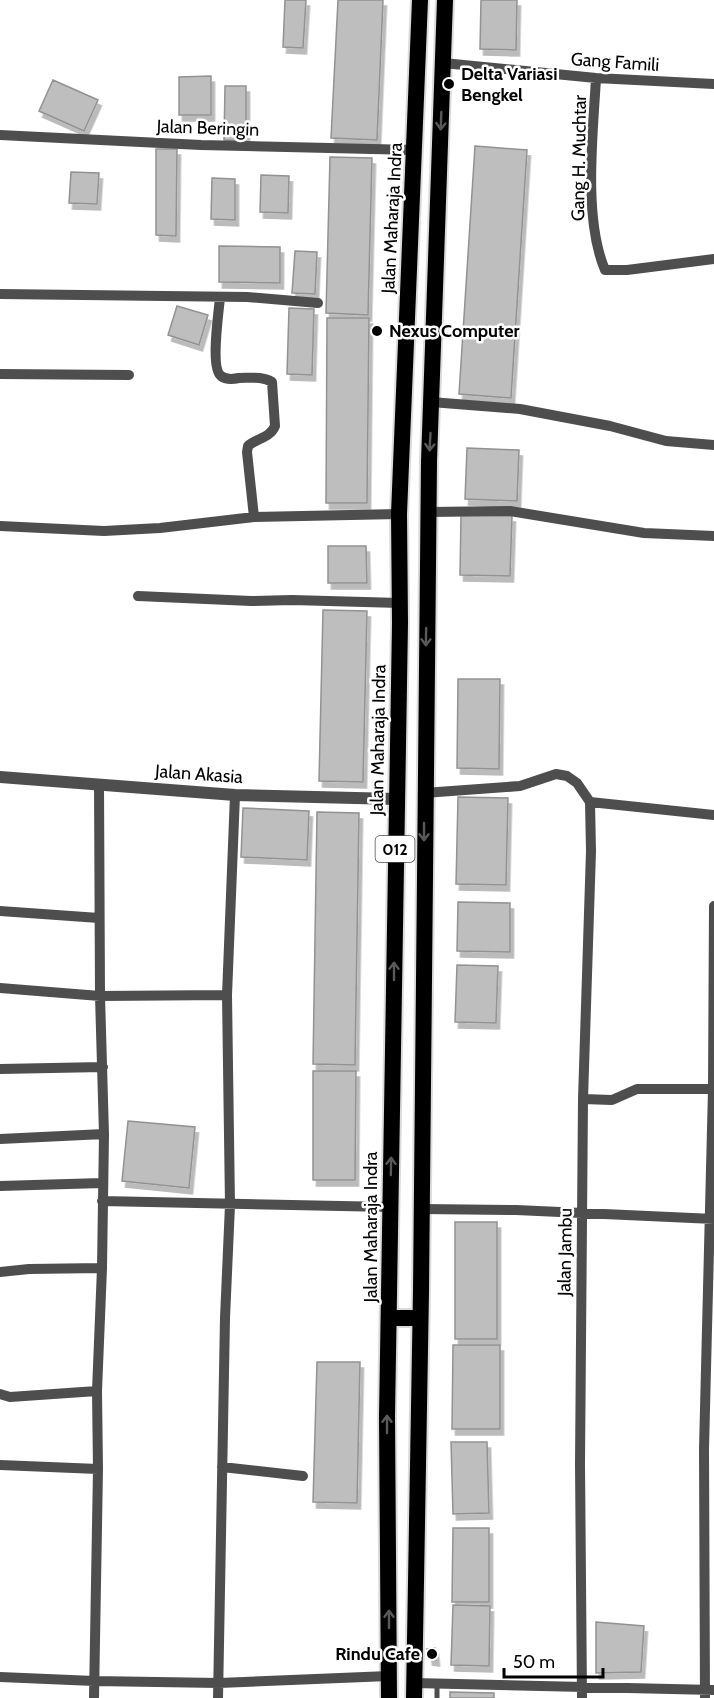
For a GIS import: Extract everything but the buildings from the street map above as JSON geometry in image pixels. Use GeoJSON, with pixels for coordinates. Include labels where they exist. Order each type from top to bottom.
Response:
{"type":"FeatureCollection","features":[{"type":"Feature","properties":{"kind":"highway","name":"Jalan Maharaja Indra"},"geometry":{"type":"LineString","coordinates":[[390,1698],[387,1416],[400,603],[399,514],[420,0]]}},
{"type":"Feature","properties":{"kind":"highway","name":"012"},"geometry":{"type":"LineString","coordinates":[[414,1691],[428,512],[445,0]]}},
{"type":"Feature","properties":{"kind":"highway"},"geometry":{"type":"LineString","coordinates":[[405,353],[434,355]]}},
{"type":"Feature","properties":{"kind":"highway"},"geometry":{"type":"LineString","coordinates":[[390,1318],[420,1318]]}},
{"type":"Feature","properties":{"kind":"street","name":"Gang Famili"},"geometry":{"type":"LineString","coordinates":[[443,63],[597,78],[714,84]]}},
{"type":"Feature","properties":{"kind":"street","name":"Gang H. Muchtar"},"geometry":{"type":"LineString","coordinates":[[597,78],[592,178],[594,232],[605,270],[627,270],[714,259]]}},
{"type":"Feature","properties":{"kind":"street","name":"Jalan Beringin"},"geometry":{"type":"LineString","coordinates":[[0,135],[201,145],[415,150]]}},
{"type":"Feature","properties":{"kind":"street"},"geometry":{"type":"LineString","coordinates":[[0,294],[220,297],[318,303]]}},
{"type":"Feature","properties":{"kind":"street"},"geometry":{"type":"LineString","coordinates":[[220,297],[215,353],[216,370],[222,377],[228,379],[262,378],[272,382],[275,420],[273,431],[248,446],[247,452],[254,517]]}},
{"type":"Feature","properties":{"kind":"street"},"geometry":{"type":"LineString","coordinates":[[0,374],[129,375]]}},
{"type":"Feature","properties":{"kind":"street"},"geometry":{"type":"LineString","coordinates":[[431,402],[520,409],[610,426],[666,441],[714,445]]}},
{"type":"Feature","properties":{"kind":"street"},"geometry":{"type":"LineString","coordinates":[[428,512],[510,511],[644,533],[714,536]]}},
{"type":"Feature","properties":{"kind":"street"},"geometry":{"type":"LineString","coordinates":[[0,526],[104,531],[160,528],[254,517],[399,514]]}},
{"type":"Feature","properties":{"kind":"street"},"geometry":{"type":"LineString","coordinates":[[138,596],[251,601],[400,603]]}},
{"type":"Feature","properties":{"kind":"street"},"geometry":{"type":"LineString","coordinates":[[424,793],[520,786],[556,774],[567,776],[577,783],[590,805],[714,815]]}},
{"type":"Feature","properties":{"kind":"street","name":"Jalan Akasia"},"geometry":{"type":"LineString","coordinates":[[0,777],[235,795],[396,799]]}},
{"type":"Feature","properties":{"kind":"street"},"geometry":{"type":"LineString","coordinates":[[94,1698],[97,1391],[104,1134],[100,996],[99,784]]}},
{"type":"Feature","properties":{"kind":"street"},"geometry":{"type":"LineString","coordinates":[[218,1698],[230,1205],[227,995],[235,795]]}},
{"type":"Feature","properties":{"kind":"street","name":"Jalan Jambu"},"geometry":{"type":"LineString","coordinates":[[582,1693],[580,1464],[583,1099],[591,852],[590,805]]}},
{"type":"Feature","properties":{"kind":"street"},"geometry":{"type":"LineString","coordinates":[[414,1691],[436,1684],[582,1693],[708,1693],[714,906]]}},
{"type":"Feature","properties":{"kind":"street"},"geometry":{"type":"LineString","coordinates":[[0,911],[99,918]]}},
{"type":"Feature","properties":{"kind":"street"},"geometry":{"type":"LineString","coordinates":[[0,988],[100,996],[227,995]]}},
{"type":"Feature","properties":{"kind":"street"},"geometry":{"type":"LineString","coordinates":[[0,1069],[103,1067]]}},
{"type":"Feature","properties":{"kind":"street"},"geometry":{"type":"LineString","coordinates":[[583,1099],[612,1100],[637,1089],[714,1089]]}},
{"type":"Feature","properties":{"kind":"street"},"geometry":{"type":"LineString","coordinates":[[0,1139],[104,1134]]}},
{"type":"Feature","properties":{"kind":"street"},"geometry":{"type":"LineString","coordinates":[[0,1186],[102,1183]]}},
{"type":"Feature","properties":{"kind":"street"},"geometry":{"type":"LineString","coordinates":[[102,1201],[390,1207]]}},
{"type":"Feature","properties":{"kind":"street"},"geometry":{"type":"LineString","coordinates":[[421,1209],[712,1219]]}},
{"type":"Feature","properties":{"kind":"street"},"geometry":{"type":"LineString","coordinates":[[0,1272],[29,1269],[102,1268]]}},
{"type":"Feature","properties":{"kind":"street"},"geometry":{"type":"LineString","coordinates":[[0,1394],[10,1397],[97,1391]]}},
{"type":"Feature","properties":{"kind":"street"},"geometry":{"type":"LineString","coordinates":[[0,1465],[98,1469]]}},
{"type":"Feature","properties":{"kind":"street"},"geometry":{"type":"LineString","coordinates":[[222,1467],[303,1476]]}},
{"type":"Feature","properties":{"kind":"street"},"geometry":{"type":"LineString","coordinates":[[0,1677],[219,1683],[390,1676]]}},
{"type":"Feature","properties":{"kind":"lane"},"geometry":{"type":"LineString","coordinates":[[436,1684],[436,1698]]}},
{"type":"Feature","properties":{"kind":"place","name":"Delta Variasi Bengkel"},"geometry":{"type":"Point","coordinates":[449,84]}},
{"type":"Feature","properties":{"kind":"place","name":"Nexus Computer"},"geometry":{"type":"Point","coordinates":[377,331]}},
{"type":"Feature","properties":{"kind":"place","name":"Rindu Cafe"},"geometry":{"type":"Point","coordinates":[432,1654]}}]}
